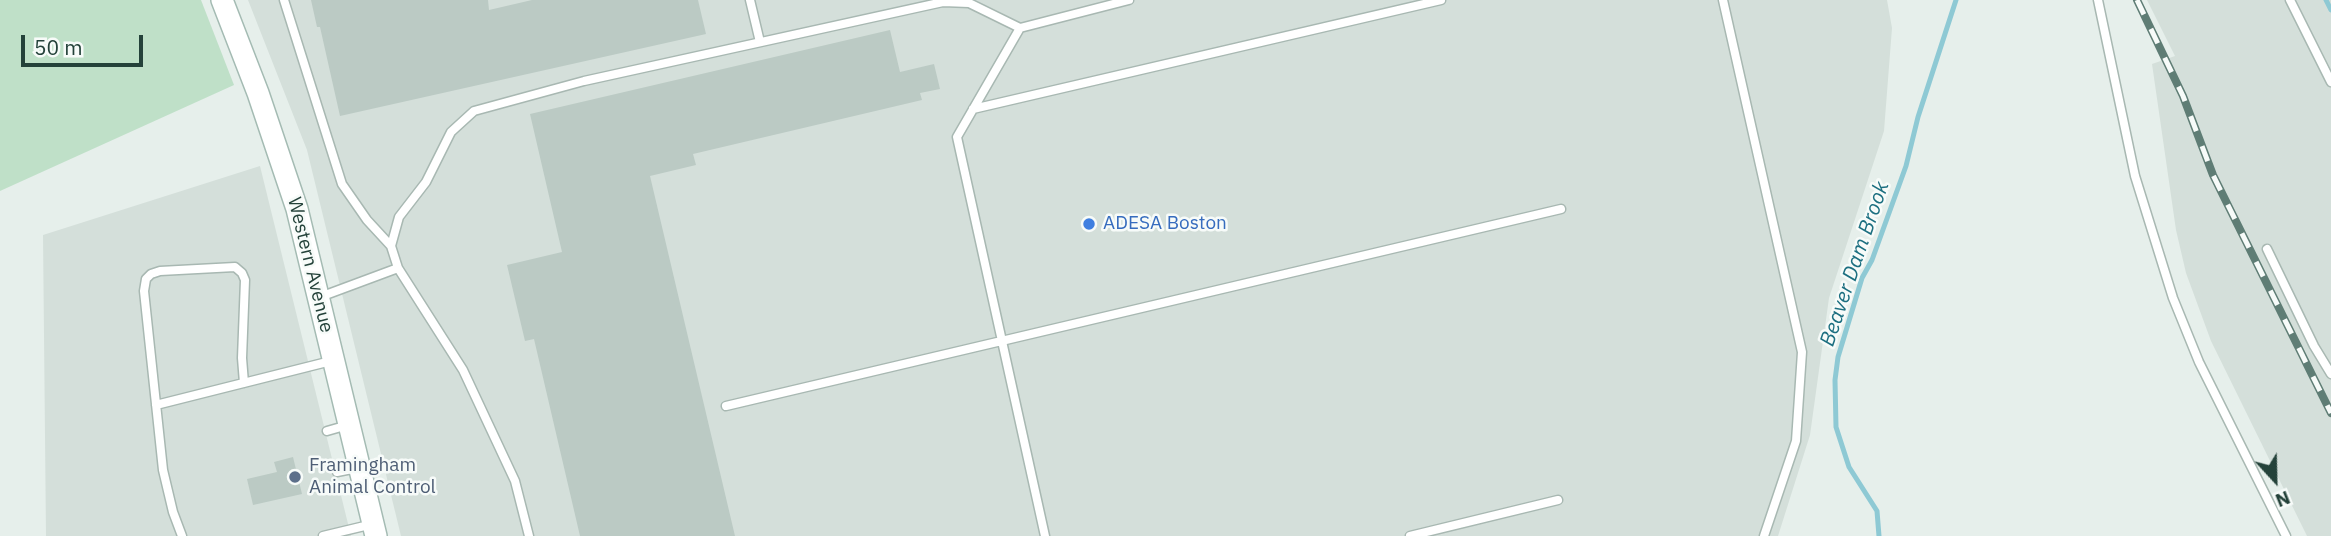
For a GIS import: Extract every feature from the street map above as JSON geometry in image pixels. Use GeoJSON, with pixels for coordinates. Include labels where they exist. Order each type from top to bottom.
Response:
{"type":"FeatureCollection","features":[{"type":"Feature","properties":{"kind":"street","name":"Western Avenue"},"geometry":{"type":"LineString","coordinates":[[222,0],[283,166],[320,297],[374,530]]}},
{"type":"Feature","properties":{"kind":"lane"},"geometry":{"type":"LineString","coordinates":[[284,0],[342,184],[367,220],[391,246],[398,268],[463,370],[515,481],[529,536]]}},
{"type":"Feature","properties":{"kind":"lane"},"geometry":{"type":"LineString","coordinates":[[750,0],[760,42]]}},
{"type":"Feature","properties":{"kind":"lane"},"geometry":{"type":"LineString","coordinates":[[391,246],[399,217],[426,182],[451,132],[474,111],[584,81],[943,2],[969,3],[1020,28],[1129,0]]}},
{"type":"Feature","properties":{"kind":"lane"},"geometry":{"type":"LineString","coordinates":[[973,109],[1441,0]]}},
{"type":"Feature","properties":{"kind":"lane"},"geometry":{"type":"LineString","coordinates":[[1723,0],[1802,352],[1796,441],[1764,536]]}},
{"type":"Feature","properties":{"kind":"lane"},"geometry":{"type":"LineString","coordinates":[[2098,0],[2135,176],[2173,298],[2199,362],[2286,536]]}},
{"type":"Feature","properties":{"kind":"lane"},"geometry":{"type":"LineString","coordinates":[[2290,0],[2331,82]]}},
{"type":"Feature","properties":{"kind":"lane"},"geometry":{"type":"LineString","coordinates":[[1020,28],[957,137],[1045,536]]}},
{"type":"Feature","properties":{"kind":"lane"},"geometry":{"type":"LineString","coordinates":[[726,406],[1561,209]]}},
{"type":"Feature","properties":{"kind":"lane"},"geometry":{"type":"LineString","coordinates":[[2267,249],[2314,346],[2331,374]]}},
{"type":"Feature","properties":{"kind":"lane"},"geometry":{"type":"LineString","coordinates":[[182,536],[163,470],[144,291],[146,279],[151,274],[160,271],[235,267],[242,273],[245,280],[242,359],[244,383]]}},
{"type":"Feature","properties":{"kind":"lane"},"geometry":{"type":"LineString","coordinates":[[320,297],[398,268]]}},
{"type":"Feature","properties":{"kind":"lane"},"geometry":{"type":"LineString","coordinates":[[156,405],[334,360]]}},
{"type":"Feature","properties":{"kind":"lane"},"geometry":{"type":"LineString","coordinates":[[327,430],[349,425]]}},
{"type":"Feature","properties":{"kind":"lane"},"geometry":{"type":"LineString","coordinates":[[337,472],[360,467]]}},
{"type":"Feature","properties":{"kind":"lane"},"geometry":{"type":"LineString","coordinates":[[1410,536],[1558,500]]}},
{"type":"Feature","properties":{"kind":"lane"},"geometry":{"type":"LineString","coordinates":[[323,536],[374,530]]}},
{"type":"Feature","properties":{"kind":"shaded area","name":"ADESA Boston"},"geometry":{"type":"Polygon","coordinates":[[[248,0],[1887,0],[1892,28],[1884,131],[1829,298],[1810,435],[1778,536],[401,536],[307,150],[248,0]]]}},
{"type":"Feature","properties":{"kind":"shaded area"},"geometry":{"type":"Polygon","coordinates":[[[2147,0],[2331,0],[2331,536],[2307,536],[2211,341],[2186,273],[2176,230],[2152,64],[2175,56],[2147,0]]]}},
{"type":"Feature","properties":{"kind":"shaded area"},"geometry":{"type":"Polygon","coordinates":[[[260,166],[351,536],[46,536],[43,235],[260,166]]]}},
{"type":"Feature","properties":{"kind":"green space"},"geometry":{"type":"Polygon","coordinates":[[[0,0],[201,0],[234,85],[0,191],[0,0]]]}},
{"type":"Feature","properties":{"kind":"building"},"geometry":{"type":"Polygon","coordinates":[[[311,0],[488,0],[489,10],[532,0],[698,0],[706,34],[340,116],[320,27],[317,27],[311,0]]]}},
{"type":"Feature","properties":{"kind":"building"},"geometry":{"type":"Polygon","coordinates":[[[890,30],[900,72],[934,64],[940,89],[920,93],[922,100],[693,154],[696,165],[650,176],[735,536],[580,536],[534,339],[525,341],[507,265],[562,252],[530,114],[890,30]]]}},
{"type":"Feature","properties":{"kind":"building"},"geometry":{"type":"Polygon","coordinates":[[[293,457],[302,494],[253,505],[247,479],[277,472],[274,462],[293,457]]]}},
{"type":"Feature","properties":{"kind":"waterway","name":"Beaver Dam Brook"},"geometry":{"type":"LineString","coordinates":[[1879,536],[1877,511],[1849,467],[1836,427],[1835,380],[1838,357],[1862,278],[1872,260],[1906,166],[1918,117],[1956,0]]}},
{"type":"Feature","properties":{"kind":"waterway"},"geometry":{"type":"LineString","coordinates":[[2326,0],[2331,10]]}},
{"type":"Feature","properties":{"kind":"railway"},"geometry":{"type":"LineString","coordinates":[[2137,0],[2183,96],[2213,175],[2331,413]]}},
{"type":"Feature","properties":{"kind":"place","name":"ADESA Boston"},"geometry":{"type":"Point","coordinates":[1089,224]}},
{"type":"Feature","properties":{"kind":"place","name":"Framingham Animal Control"},"geometry":{"type":"Point","coordinates":[295,477]}}]}
